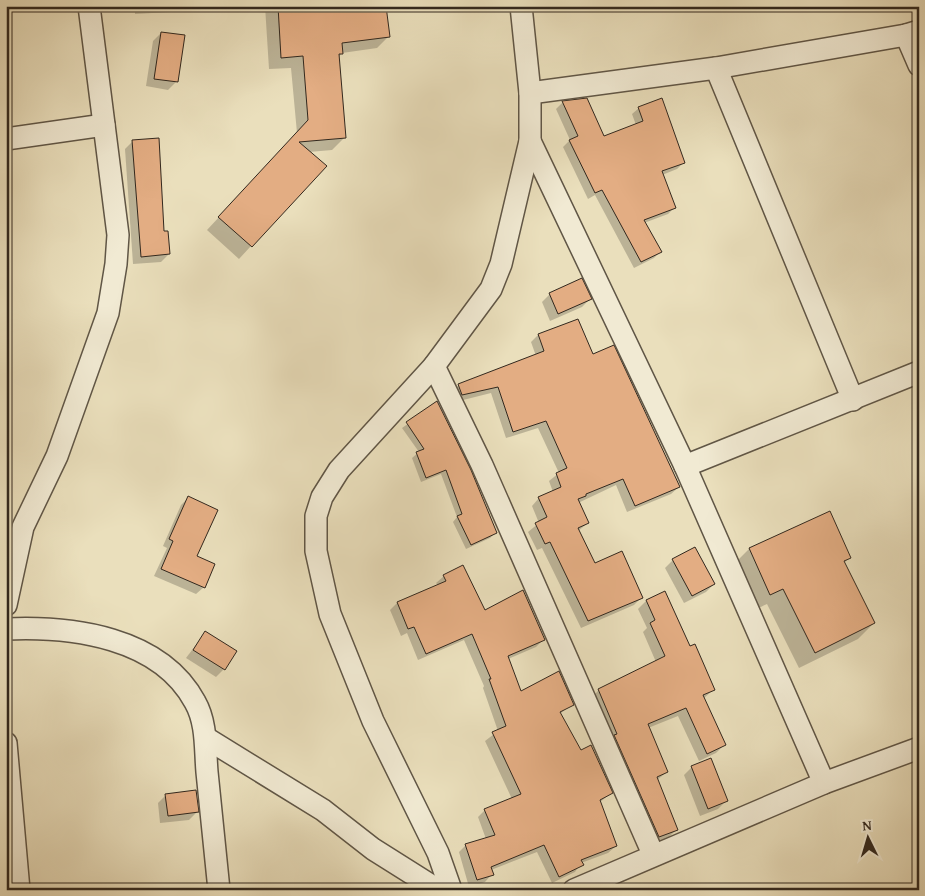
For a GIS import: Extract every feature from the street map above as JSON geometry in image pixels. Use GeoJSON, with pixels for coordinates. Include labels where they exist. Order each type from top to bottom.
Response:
{"type":"FeatureCollection","features":[{"type":"Feature","properties":{"kind":"street"},"geometry":{"type":"LineString","coordinates":[[6,605],[15,528],[57,456],[108,313],[116,264],[118,235],[89,6]]}},
{"type":"Feature","properties":{"kind":"street"},"geometry":{"type":"LineString","coordinates":[[451,890],[438,853],[373,721],[330,614],[316,551],[316,516],[322,497],[339,470],[434,366],[491,289],[501,264],[513,220],[530,141],[530,93],[521,6]]}},
{"type":"Feature","properties":{"kind":"street"},"geometry":{"type":"LineString","coordinates":[[530,93],[716,68],[912,33],[919,65]]}},
{"type":"Feature","properties":{"kind":"street"},"geometry":{"type":"LineString","coordinates":[[716,68],[853,400]]}},
{"type":"Feature","properties":{"kind":"street"},"geometry":{"type":"LineString","coordinates":[[6,139],[104,125]]}},
{"type":"Feature","properties":{"kind":"street"},"geometry":{"type":"LineString","coordinates":[[530,141],[685,466],[824,782]]}},
{"type":"Feature","properties":{"kind":"street"},"geometry":{"type":"LineString","coordinates":[[434,366],[482,465],[654,854]]}},
{"type":"Feature","properties":{"kind":"street"},"geometry":{"type":"LineString","coordinates":[[685,466],[919,372]]}},
{"type":"Feature","properties":{"kind":"street"},"geometry":{"type":"LineString","coordinates":[[6,629],[36,628],[98,636],[136,649],[173,671],[196,702],[206,738],[219,890]]}},
{"type":"Feature","properties":{"kind":"street"},"geometry":{"type":"LineString","coordinates":[[206,738],[322,810],[373,849],[438,890]]}},
{"type":"Feature","properties":{"kind":"street"},"geometry":{"type":"LineString","coordinates":[[6,743],[14,878]]}},
{"type":"Feature","properties":{"kind":"street"},"geometry":{"type":"LineString","coordinates":[[574,890],[824,782],[919,748]]}},
{"type":"Feature","properties":{"kind":"building"},"geometry":{"type":"Polygon","coordinates":[[[278,6],[386,6],[390,37],[342,43],[343,54],[339,54],[346,138],[299,142],[327,166],[252,247],[218,217],[308,120],[303,56],[281,58],[278,6]]]}},
{"type":"Feature","properties":{"kind":"building"},"geometry":{"type":"Polygon","coordinates":[[[161,32],[185,35],[178,82],[154,79],[161,32]]]}},
{"type":"Feature","properties":{"kind":"building"},"geometry":{"type":"Polygon","coordinates":[[[587,98],[604,136],[643,121],[638,107],[662,98],[685,163],[662,171],[676,208],[644,220],[662,252],[641,262],[602,190],[595,193],[569,140],[578,136],[562,101],[587,98]]]}},
{"type":"Feature","properties":{"kind":"building"},"geometry":{"type":"Polygon","coordinates":[[[159,138],[164,231],[168,231],[170,254],[141,257],[132,140],[159,138]]]}},
{"type":"Feature","properties":{"kind":"building"},"geometry":{"type":"Polygon","coordinates":[[[582,278],[592,299],[558,314],[549,293],[582,278]]]}},
{"type":"Feature","properties":{"kind":"building"},"geometry":{"type":"Polygon","coordinates":[[[578,319],[593,354],[614,345],[680,487],[635,506],[623,479],[578,499],[589,523],[578,528],[595,563],[622,551],[643,598],[588,621],[550,542],[545,544],[535,523],[547,517],[538,497],[561,487],[556,473],[567,468],[546,421],[513,432],[498,387],[462,395],[458,384],[544,351],[538,334],[578,319]]]}},
{"type":"Feature","properties":{"kind":"building"},"geometry":{"type":"Polygon","coordinates":[[[437,401],[471,470],[497,533],[471,545],[457,516],[462,514],[446,470],[426,478],[416,452],[424,449],[406,422],[437,401]]]}},
{"type":"Feature","properties":{"kind":"building"},"geometry":{"type":"Polygon","coordinates":[[[188,496],[218,510],[197,556],[215,564],[205,588],[161,569],[173,541],[169,539],[188,496]]]}},
{"type":"Feature","properties":{"kind":"building"},"geometry":{"type":"Polygon","coordinates":[[[830,511],[851,558],[844,561],[875,623],[815,653],[783,589],[770,595],[749,548],[830,511]]]}},
{"type":"Feature","properties":{"kind":"building"},"geometry":{"type":"Polygon","coordinates":[[[695,547],[715,584],[692,596],[672,559],[695,547]]]}},
{"type":"Feature","properties":{"kind":"building"},"geometry":{"type":"Polygon","coordinates":[[[463,565],[485,610],[523,590],[545,640],[508,656],[521,691],[559,671],[574,705],[560,712],[581,750],[591,745],[613,793],[600,800],[617,846],[581,860],[584,865],[559,877],[544,845],[491,867],[494,875],[477,880],[465,844],[495,835],[484,809],[521,794],[492,732],[506,726],[489,679],[491,679],[472,634],[426,654],[414,627],[408,629],[397,602],[446,581],[443,575],[463,565]]]}},
{"type":"Feature","properties":{"kind":"building"},"geometry":{"type":"Polygon","coordinates":[[[665,591],[690,646],[695,644],[715,690],[703,695],[726,745],[707,754],[686,708],[648,724],[668,772],[657,777],[678,830],[659,837],[614,735],[617,734],[598,689],[665,656],[650,623],[655,620],[646,600],[665,591]]]}},
{"type":"Feature","properties":{"kind":"building"},"geometry":{"type":"Polygon","coordinates":[[[205,631],[237,651],[225,670],[193,650],[205,631]]]}},
{"type":"Feature","properties":{"kind":"building"},"geometry":{"type":"Polygon","coordinates":[[[711,758],[728,801],[708,809],[691,766],[711,758]]]}},
{"type":"Feature","properties":{"kind":"building"},"geometry":{"type":"Polygon","coordinates":[[[196,790],[199,812],[168,816],[165,794],[196,790]]]}}]}
